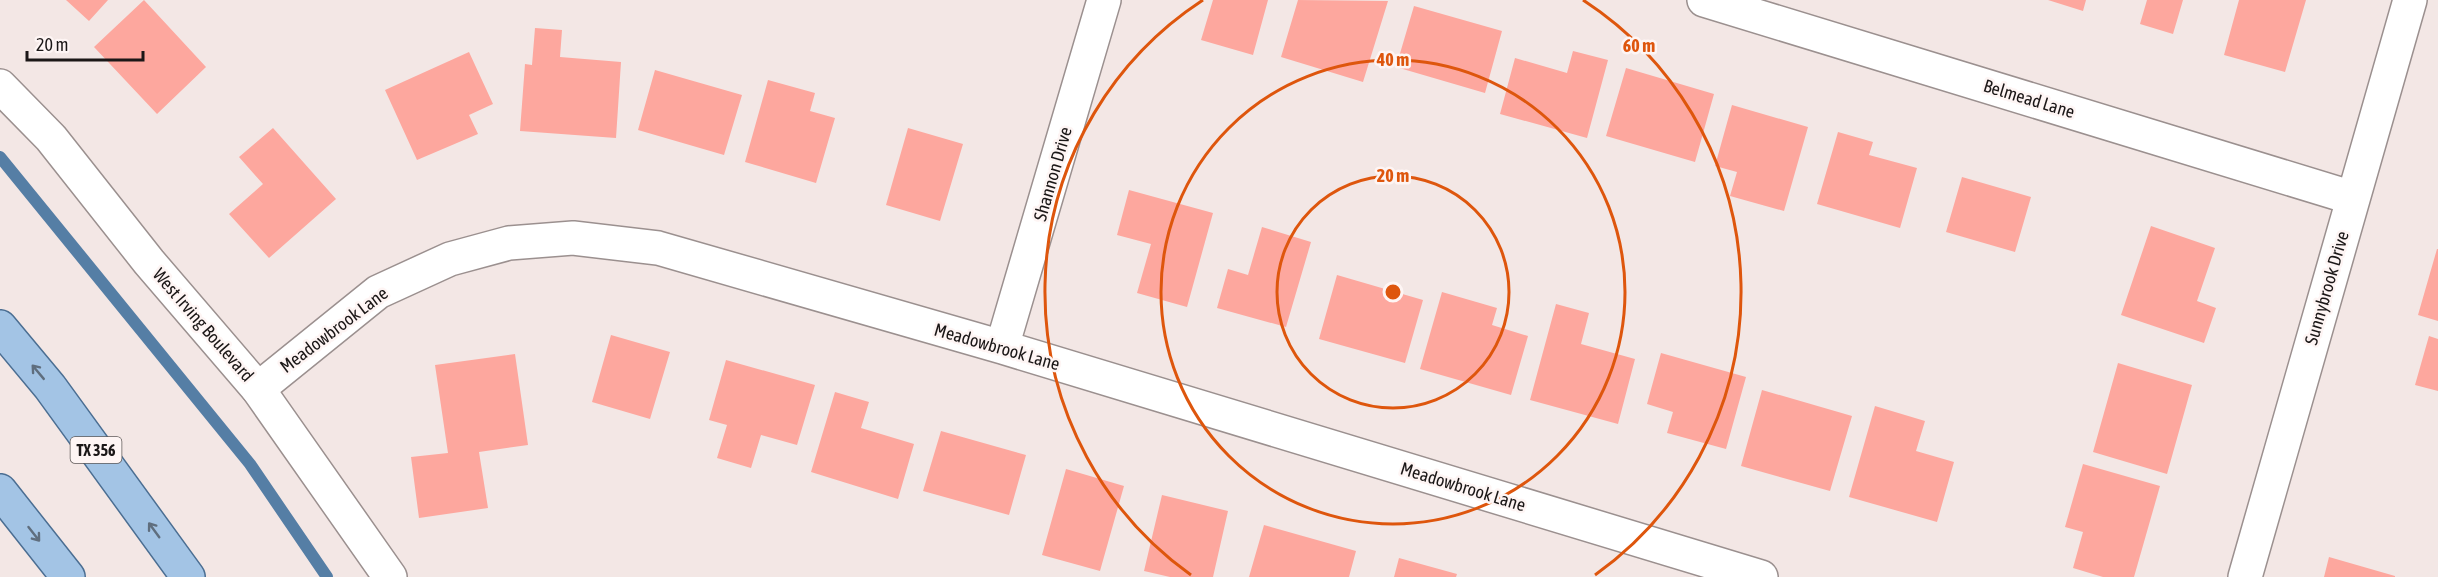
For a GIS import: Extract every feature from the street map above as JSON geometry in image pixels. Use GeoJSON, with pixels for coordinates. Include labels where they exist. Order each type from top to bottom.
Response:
{"type":"FeatureCollection","features":[{"type":"Feature","properties":{"kind":"main road","name":"TX 356"},"geometry":{"type":"LineString","coordinates":[[0,327],[50,387],[188,577]]}},
{"type":"Feature","properties":{"kind":"main road"},"geometry":{"type":"LineString","coordinates":[[0,491],[68,577]]}},
{"type":"Feature","properties":{"kind":"street","name":"Shannon Drive"},"geometry":{"type":"LineString","coordinates":[[1002,347],[1104,0]]}},
{"type":"Feature","properties":{"kind":"street","name":"Belmead Lane"},"geometry":{"type":"LineString","coordinates":[[1704,0],[2353,198]]}},
{"type":"Feature","properties":{"kind":"street","name":"Sunnybrook Drive"},"geometry":{"type":"LineString","coordinates":[[2245,577],[2410,0]]}},
{"type":"Feature","properties":{"kind":"street","name":"West Irving Boulevard"},"geometry":{"type":"LineString","coordinates":[[0,86],[51,138],[149,262],[258,389],[390,577]]}},
{"type":"Feature","properties":{"kind":"street","name":"Meadowbrook Lane"},"geometry":{"type":"LineString","coordinates":[[258,389],[378,292],[450,259],[509,243],[573,238],[658,248],[1002,347],[1761,577]]}},
{"type":"Feature","properties":{"kind":"building"},"geometry":{"type":"Polygon","coordinates":[[[66,0],[108,0],[89,21],[66,0]]]}},
{"type":"Feature","properties":{"kind":"building"},"geometry":{"type":"Polygon","coordinates":[[[144,0],[206,67],[157,114],[94,47],[144,0]]]}},
{"type":"Feature","properties":{"kind":"building"},"geometry":{"type":"Polygon","coordinates":[[[1213,0],[1268,0],[1253,55],[1201,40],[1213,0]]]}},
{"type":"Feature","properties":{"kind":"building"},"geometry":{"type":"Polygon","coordinates":[[[1298,0],[1388,1],[1363,82],[1281,57],[1298,0]]]}},
{"type":"Feature","properties":{"kind":"building"},"geometry":{"type":"Polygon","coordinates":[[[2048,0],[2086,0],[2083,11],[2048,0]]]}},
{"type":"Feature","properties":{"kind":"building"},"geometry":{"type":"Polygon","coordinates":[[[2147,0],[2183,0],[2173,34],[2140,24],[2147,0]]]}},
{"type":"Feature","properties":{"kind":"building"},"geometry":{"type":"Polygon","coordinates":[[[2239,0],[2306,0],[2285,72],[2224,55],[2239,0]]]}},
{"type":"Feature","properties":{"kind":"building"},"geometry":{"type":"Polygon","coordinates":[[[1414,6],[1502,31],[1485,93],[1396,67],[1414,6]]]}},
{"type":"Feature","properties":{"kind":"building"},"geometry":{"type":"Polygon","coordinates":[[[535,28],[562,30],[560,57],[621,62],[616,138],[520,131],[525,64],[532,65],[535,28]]]}},
{"type":"Feature","properties":{"kind":"building"},"geometry":{"type":"Polygon","coordinates":[[[1573,51],[1608,60],[1587,138],[1500,114],[1515,58],[1567,73],[1573,51]]]}},
{"type":"Feature","properties":{"kind":"building"},"geometry":{"type":"Polygon","coordinates":[[[469,52],[493,104],[469,115],[478,134],[417,160],[385,90],[469,52]]]}},
{"type":"Feature","properties":{"kind":"building"},"geometry":{"type":"Polygon","coordinates":[[[1626,68],[1714,94],[1695,162],[1606,136],[1626,68]]]}},
{"type":"Feature","properties":{"kind":"building"},"geometry":{"type":"Polygon","coordinates":[[[655,70],[742,95],[724,155],[638,130],[655,70]]]}},
{"type":"Feature","properties":{"kind":"building"},"geometry":{"type":"Polygon","coordinates":[[[768,80],[815,93],[810,111],[835,118],[816,183],[745,162],[768,80]]]}},
{"type":"Feature","properties":{"kind":"building"},"geometry":{"type":"Polygon","coordinates":[[[1732,105],[1808,127],[1784,211],[1730,196],[1737,172],[1715,166],[1732,105]]]}},
{"type":"Feature","properties":{"kind":"building"},"geometry":{"type":"Polygon","coordinates":[[[273,128],[336,199],[269,258],[229,214],[263,184],[239,157],[273,128]]]}},
{"type":"Feature","properties":{"kind":"building"},"geometry":{"type":"Polygon","coordinates":[[[908,128],[963,144],[940,221],[886,205],[908,128]]]}},
{"type":"Feature","properties":{"kind":"building"},"geometry":{"type":"Polygon","coordinates":[[[1838,132],[1873,142],[1869,155],[1917,168],[1900,228],[1817,204],[1838,132]]]}},
{"type":"Feature","properties":{"kind":"building"},"geometry":{"type":"Polygon","coordinates":[[[1962,177],[2031,197],[2015,252],[1946,232],[1962,177]]]}},
{"type":"Feature","properties":{"kind":"building"},"geometry":{"type":"Polygon","coordinates":[[[1129,190],[1213,213],[1187,307],[1137,293],[1151,244],[1117,235],[1129,190]]]}},
{"type":"Feature","properties":{"kind":"building"},"geometry":{"type":"Polygon","coordinates":[[[2151,226],[2215,248],[2197,301],[2216,308],[2204,343],[2121,315],[2151,226]]]}},
{"type":"Feature","properties":{"kind":"building"},"geometry":{"type":"Polygon","coordinates":[[[1262,227],[1311,242],[1286,327],[1217,308],[1228,269],[1248,275],[1262,227]]]}},
{"type":"Feature","properties":{"kind":"building"},"geometry":{"type":"Polygon","coordinates":[[[2438,249],[2438,321],[2418,315],[2438,249]]]}},
{"type":"Feature","properties":{"kind":"building"},"geometry":{"type":"Polygon","coordinates":[[[1337,275],[1423,300],[1405,363],[1319,339],[1337,275]]]}},
{"type":"Feature","properties":{"kind":"building"},"geometry":{"type":"Polygon","coordinates":[[[1442,292],[1497,308],[1492,325],[1528,336],[1511,395],[1420,369],[1442,292]]]}},
{"type":"Feature","properties":{"kind":"building"},"geometry":{"type":"Polygon","coordinates":[[[1556,304],[1589,313],[1581,344],[1635,359],[1618,424],[1530,400],[1556,304]]]}},
{"type":"Feature","properties":{"kind":"building"},"geometry":{"type":"Polygon","coordinates":[[[611,335],[670,352],[650,419],[592,402],[611,335]]]}},
{"type":"Feature","properties":{"kind":"building"},"geometry":{"type":"Polygon","coordinates":[[[2429,336],[2438,339],[2438,391],[2415,385],[2429,336]]]}},
{"type":"Feature","properties":{"kind":"building"},"geometry":{"type":"Polygon","coordinates":[[[1661,353],[1746,377],[1726,449],[1667,433],[1673,412],[1647,404],[1661,353]]]}},
{"type":"Feature","properties":{"kind":"building"},"geometry":{"type":"Polygon","coordinates":[[[515,354],[528,445],[479,452],[488,508],[419,518],[411,457],[448,453],[435,365],[515,354]]]}},
{"type":"Feature","properties":{"kind":"building"},"geometry":{"type":"Polygon","coordinates":[[[726,360],[815,385],[797,445],[761,435],[751,468],[717,458],[727,425],[709,420],[726,360]]]}},
{"type":"Feature","properties":{"kind":"building"},"geometry":{"type":"Polygon","coordinates":[[[2118,363],[2192,385],[2167,474],[2093,452],[2118,363]]]}},
{"type":"Feature","properties":{"kind":"building"},"geometry":{"type":"Polygon","coordinates":[[[1762,390],[1852,416],[1830,491],[1741,466],[1762,390]]]}},
{"type":"Feature","properties":{"kind":"building"},"geometry":{"type":"Polygon","coordinates":[[[835,392],[869,402],[861,428],[914,444],[898,499],[811,472],[835,392]]]}},
{"type":"Feature","properties":{"kind":"building"},"geometry":{"type":"Polygon","coordinates":[[[1875,406],[1925,421],[1916,451],[1954,462],[1937,522],[1849,497],[1875,406]]]}},
{"type":"Feature","properties":{"kind":"building"},"geometry":{"type":"Polygon","coordinates":[[[941,431],[1026,455],[1009,515],[923,491],[941,431]]]}},
{"type":"Feature","properties":{"kind":"building"},"geometry":{"type":"Polygon","coordinates":[[[2083,464],[2160,486],[2134,577],[2103,577],[2073,568],[2083,532],[2065,527],[2083,464]]]}},
{"type":"Feature","properties":{"kind":"building"},"geometry":{"type":"Polygon","coordinates":[[[1066,469],[1124,486],[1100,571],[1042,555],[1066,469]]]}},
{"type":"Feature","properties":{"kind":"building"},"geometry":{"type":"Polygon","coordinates":[[[1162,495],[1228,511],[1213,577],[1170,577],[1144,571],[1162,495]]]}},
{"type":"Feature","properties":{"kind":"building"},"geometry":{"type":"Polygon","coordinates":[[[1264,525],[1356,551],[1349,577],[1249,577],[1264,525]]]}},
{"type":"Feature","properties":{"kind":"building"},"geometry":{"type":"Polygon","coordinates":[[[2329,557],[2395,576],[2395,577],[2324,577],[2329,557]]]}},
{"type":"Feature","properties":{"kind":"building"},"geometry":{"type":"Polygon","coordinates":[[[1399,558],[1457,574],[1456,577],[1394,577],[1399,558]]]}},
{"type":"Feature","properties":{"kind":"waterway"},"geometry":{"type":"LineString","coordinates":[[0,157],[250,464],[327,577]]}}]}
